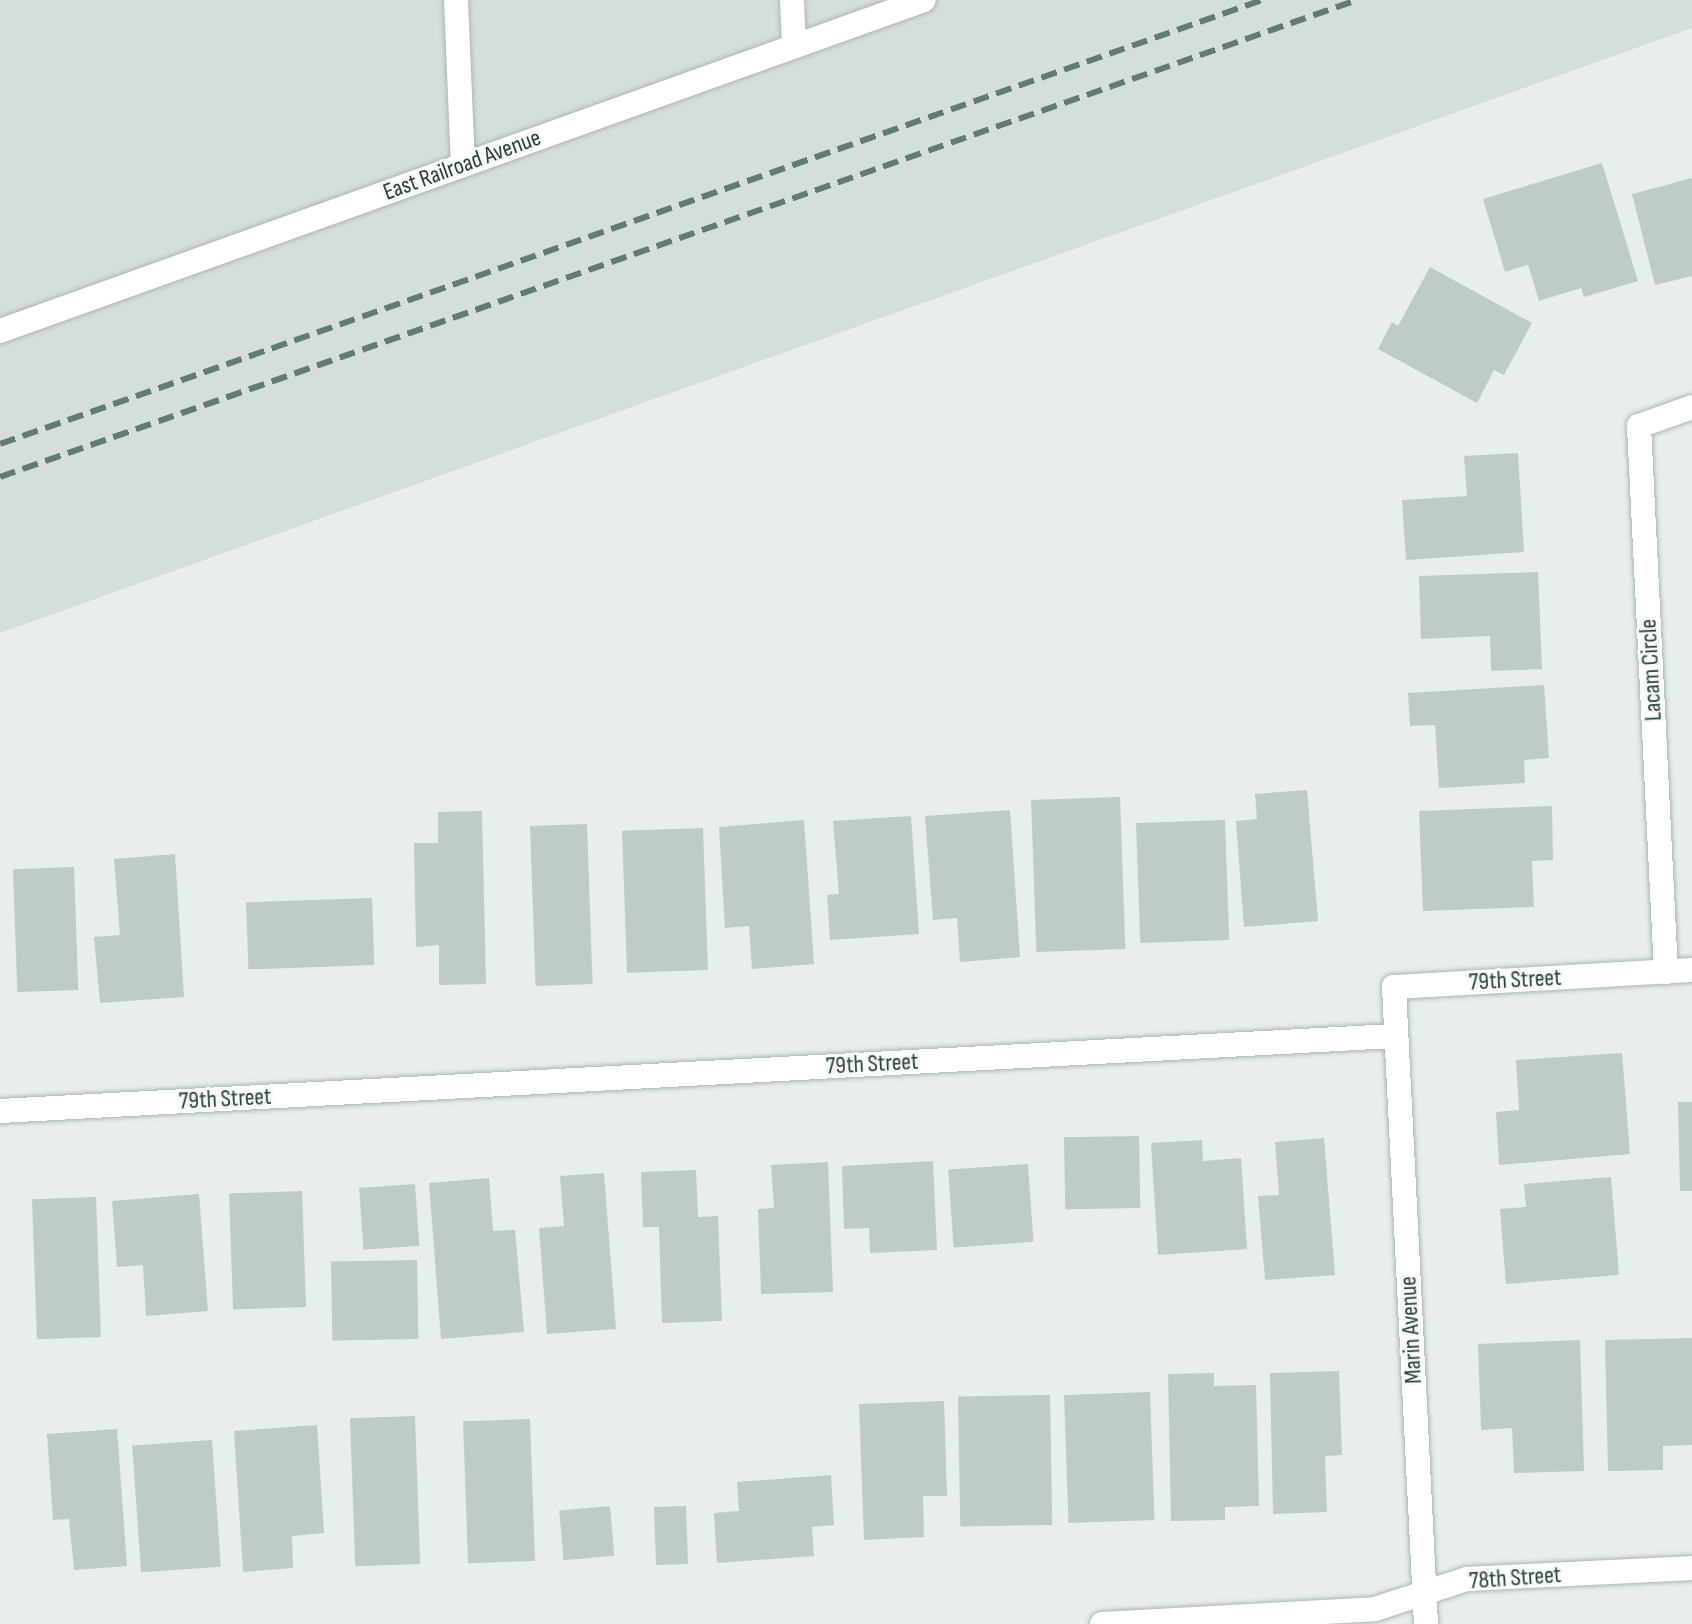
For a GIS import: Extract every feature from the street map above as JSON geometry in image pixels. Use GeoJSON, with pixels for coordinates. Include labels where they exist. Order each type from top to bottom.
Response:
{"type":"FeatureCollection","features":[{"type":"Feature","properties":{"kind":"street"},"geometry":{"type":"LineString","coordinates":[[456,0],[463,165]]}},
{"type":"Feature","properties":{"kind":"street"},"geometry":{"type":"LineString","coordinates":[[792,0],[794,46]]}},
{"type":"Feature","properties":{"kind":"street","name":"East Railroad Avenue"},"geometry":{"type":"LineString","coordinates":[[0,331],[924,0]]}},
{"type":"Feature","properties":{"kind":"street","name":"Lacam Circle"},"geometry":{"type":"LineString","coordinates":[[1666,972],[1639,426],[1692,407]]}},
{"type":"Feature","properties":{"kind":"street","name":"79th Street"},"geometry":{"type":"LineString","coordinates":[[0,1111],[1396,1036],[1394,987],[1692,970]]}},
{"type":"Feature","properties":{"kind":"street","name":"Marin Avenue"},"geometry":{"type":"LineString","coordinates":[[1396,1036],[1426,1624]]}},
{"type":"Feature","properties":{"kind":"street","name":"78th Street"},"geometry":{"type":"LineString","coordinates":[[1102,1624],[1375,1609],[1467,1579],[1692,1568]]}},
{"type":"Feature","properties":{"kind":"shaded area"},"geometry":{"type":"Polygon","coordinates":[[[0,0],[1692,0],[1692,28],[0,633],[0,0]]]}},
{"type":"Feature","properties":{"kind":"building"},"geometry":{"type":"Polygon","coordinates":[[[1602,163],[1638,281],[1584,297],[1581,288],[1539,301],[1528,265],[1505,272],[1483,199],[1602,163]]]}},
{"type":"Feature","properties":{"kind":"building"},"geometry":{"type":"Polygon","coordinates":[[[1692,178],[1692,276],[1655,285],[1632,194],[1692,178]]]}},
{"type":"Feature","properties":{"kind":"building"},"geometry":{"type":"Polygon","coordinates":[[[1430,267],[1532,323],[1504,375],[1494,370],[1477,403],[1378,349],[1392,322],[1398,326],[1430,267]]]}},
{"type":"Feature","properties":{"kind":"building"},"geometry":{"type":"Polygon","coordinates":[[[1518,453],[1524,552],[1406,560],[1402,500],[1467,496],[1464,456],[1518,453]]]}},
{"type":"Feature","properties":{"kind":"building"},"geometry":{"type":"Polygon","coordinates":[[[1538,572],[1542,669],[1491,671],[1490,636],[1421,639],[1419,576],[1538,572]]]}},
{"type":"Feature","properties":{"kind":"building"},"geometry":{"type":"Polygon","coordinates":[[[1544,685],[1549,758],[1524,760],[1525,783],[1439,788],[1435,725],[1410,726],[1408,693],[1544,685]]]}},
{"type":"Feature","properties":{"kind":"building"},"geometry":{"type":"Polygon","coordinates":[[[1307,790],[1318,921],[1244,927],[1236,821],[1257,819],[1255,794],[1307,790]]]}},
{"type":"Feature","properties":{"kind":"building"},"geometry":{"type":"Polygon","coordinates":[[[1120,797],[1125,949],[1036,952],[1031,800],[1120,797]]]}},
{"type":"Feature","properties":{"kind":"building"},"geometry":{"type":"Polygon","coordinates":[[[1552,806],[1553,860],[1532,861],[1534,907],[1423,911],[1419,811],[1552,806]]]}},
{"type":"Feature","properties":{"kind":"building"},"geometry":{"type":"Polygon","coordinates":[[[1010,810],[1020,957],[960,962],[957,918],[933,920],[925,816],[1010,810]]]}},
{"type":"Feature","properties":{"kind":"building"},"geometry":{"type":"Polygon","coordinates":[[[482,811],[486,984],[439,985],[439,945],[416,947],[414,843],[438,843],[438,812],[482,811]]]}},
{"type":"Feature","properties":{"kind":"building"},"geometry":{"type":"Polygon","coordinates":[[[911,816],[919,934],[830,940],[827,895],[839,894],[833,821],[911,816]]]}},
{"type":"Feature","properties":{"kind":"building"},"geometry":{"type":"Polygon","coordinates":[[[804,820],[814,964],[752,969],[749,926],[725,928],[719,827],[804,820]]]}},
{"type":"Feature","properties":{"kind":"building"},"geometry":{"type":"Polygon","coordinates":[[[1225,820],[1229,940],[1140,943],[1136,823],[1225,820]]]}},
{"type":"Feature","properties":{"kind":"building"},"geometry":{"type":"Polygon","coordinates":[[[587,824],[593,984],[536,986],[530,826],[587,824]]]}},
{"type":"Feature","properties":{"kind":"building"},"geometry":{"type":"Polygon","coordinates":[[[703,828],[708,970],[627,973],[622,831],[703,828]]]}},
{"type":"Feature","properties":{"kind":"building"},"geometry":{"type":"Polygon","coordinates":[[[175,854],[184,997],[100,1003],[94,937],[120,935],[114,859],[175,854]]]}},
{"type":"Feature","properties":{"kind":"building"},"geometry":{"type":"Polygon","coordinates":[[[74,867],[78,990],[17,992],[13,869],[74,867]]]}},
{"type":"Feature","properties":{"kind":"building"},"geometry":{"type":"Polygon","coordinates":[[[372,898],[374,965],[248,969],[246,902],[372,898]]]}},
{"type":"Feature","properties":{"kind":"building"},"geometry":{"type":"Polygon","coordinates":[[[1622,1053],[1630,1154],[1499,1165],[1496,1112],[1519,1110],[1516,1060],[1622,1053]]]}},
{"type":"Feature","properties":{"kind":"building"},"geometry":{"type":"Polygon","coordinates":[[[1678,1102],[1692,1102],[1692,1191],[1680,1191],[1678,1102]]]}},
{"type":"Feature","properties":{"kind":"building"},"geometry":{"type":"Polygon","coordinates":[[[1139,1136],[1140,1208],[1065,1209],[1064,1137],[1139,1136]]]}},
{"type":"Feature","properties":{"kind":"building"},"geometry":{"type":"Polygon","coordinates":[[[1324,1138],[1335,1275],[1265,1280],[1258,1196],[1279,1195],[1275,1142],[1324,1138]]]}},
{"type":"Feature","properties":{"kind":"building"},"geometry":{"type":"Polygon","coordinates":[[[1202,1140],[1203,1161],[1241,1158],[1247,1249],[1158,1255],[1151,1143],[1202,1140]]]}},
{"type":"Feature","properties":{"kind":"building"},"geometry":{"type":"Polygon","coordinates":[[[933,1161],[937,1250],[870,1253],[869,1228],[844,1229],[842,1166],[933,1161]]]}},
{"type":"Feature","properties":{"kind":"building"},"geometry":{"type":"Polygon","coordinates":[[[828,1162],[833,1292],[761,1294],[758,1209],[774,1208],[771,1165],[828,1162]]]}},
{"type":"Feature","properties":{"kind":"building"},"geometry":{"type":"Polygon","coordinates":[[[1028,1164],[1033,1242],[954,1247],[948,1170],[1028,1164]]]}},
{"type":"Feature","properties":{"kind":"building"},"geometry":{"type":"Polygon","coordinates":[[[696,1170],[698,1217],[718,1216],[722,1321],[662,1323],[659,1227],[643,1227],[641,1172],[696,1170]]]}},
{"type":"Feature","properties":{"kind":"building"},"geometry":{"type":"Polygon","coordinates":[[[604,1173],[616,1329],[547,1334],[539,1228],[564,1226],[560,1176],[604,1173]]]}},
{"type":"Feature","properties":{"kind":"building"},"geometry":{"type":"Polygon","coordinates":[[[1611,1177],[1619,1275],[1506,1284],[1500,1209],[1526,1207],[1524,1184],[1611,1177]]]}},
{"type":"Feature","properties":{"kind":"building"},"geometry":{"type":"Polygon","coordinates":[[[489,1178],[493,1231],[515,1230],[524,1332],[441,1339],[429,1183],[489,1178]]]}},
{"type":"Feature","properties":{"kind":"building"},"geometry":{"type":"Polygon","coordinates":[[[415,1184],[419,1246],[363,1250],[359,1188],[415,1184]]]}},
{"type":"Feature","properties":{"kind":"building"},"geometry":{"type":"Polygon","coordinates":[[[302,1191],[306,1307],[233,1309],[229,1194],[302,1191]]]}},
{"type":"Feature","properties":{"kind":"building"},"geometry":{"type":"Polygon","coordinates":[[[199,1194],[208,1311],[146,1316],[143,1265],[117,1267],[112,1201],[199,1194]]]}},
{"type":"Feature","properties":{"kind":"building"},"geometry":{"type":"Polygon","coordinates":[[[96,1197],[101,1337],[37,1339],[32,1199],[96,1197]]]}},
{"type":"Feature","properties":{"kind":"building"},"geometry":{"type":"Polygon","coordinates":[[[417,1260],[418,1339],[332,1340],[331,1262],[417,1260]]]}},
{"type":"Feature","properties":{"kind":"building"},"geometry":{"type":"Polygon","coordinates":[[[1692,1338],[1692,1445],[1663,1446],[1663,1470],[1608,1471],[1605,1340],[1692,1338]]]}},
{"type":"Feature","properties":{"kind":"building"},"geometry":{"type":"Polygon","coordinates":[[[1580,1340],[1584,1471],[1514,1473],[1512,1428],[1481,1430],[1478,1344],[1580,1340]]]}},
{"type":"Feature","properties":{"kind":"building"},"geometry":{"type":"Polygon","coordinates":[[[1339,1371],[1342,1455],[1325,1456],[1327,1512],[1273,1514],[1270,1373],[1339,1371]]]}},
{"type":"Feature","properties":{"kind":"building"},"geometry":{"type":"Polygon","coordinates":[[[1214,1373],[1214,1386],[1256,1385],[1259,1506],[1225,1507],[1225,1520],[1171,1521],[1168,1374],[1214,1373]]]}},
{"type":"Feature","properties":{"kind":"building"},"geometry":{"type":"Polygon","coordinates":[[[1150,1392],[1154,1520],[1069,1523],[1064,1395],[1150,1392]]]}},
{"type":"Feature","properties":{"kind":"building"},"geometry":{"type":"Polygon","coordinates":[[[1050,1395],[1052,1525],[960,1527],[958,1397],[1050,1395]]]}},
{"type":"Feature","properties":{"kind":"building"},"geometry":{"type":"Polygon","coordinates":[[[944,1401],[947,1496],[923,1496],[924,1537],[864,1540],[859,1404],[944,1401]]]}},
{"type":"Feature","properties":{"kind":"building"},"geometry":{"type":"Polygon","coordinates":[[[415,1416],[420,1564],[355,1566],[350,1418],[415,1416]]]}},
{"type":"Feature","properties":{"kind":"building"},"geometry":{"type":"Polygon","coordinates":[[[530,1419],[535,1561],[468,1563],[463,1421],[530,1419]]]}},
{"type":"Feature","properties":{"kind":"building"},"geometry":{"type":"Polygon","coordinates":[[[317,1425],[324,1533],[292,1536],[293,1568],[243,1572],[234,1431],[317,1425]]]}},
{"type":"Feature","properties":{"kind":"building"},"geometry":{"type":"Polygon","coordinates":[[[117,1429],[127,1566],[74,1570],[69,1519],[53,1520],[47,1434],[117,1429]]]}},
{"type":"Feature","properties":{"kind":"building"},"geometry":{"type":"Polygon","coordinates":[[[212,1440],[221,1567],[141,1572],[132,1446],[212,1440]]]}},
{"type":"Feature","properties":{"kind":"building"},"geometry":{"type":"Polygon","coordinates":[[[831,1475],[834,1525],[812,1527],[814,1556],[717,1563],[714,1513],[739,1511],[737,1482],[831,1475]]]}},
{"type":"Feature","properties":{"kind":"building"},"geometry":{"type":"Polygon","coordinates":[[[610,1506],[614,1556],[564,1560],[559,1510],[610,1506]]]}},
{"type":"Feature","properties":{"kind":"building"},"geometry":{"type":"Polygon","coordinates":[[[686,1506],[688,1564],[656,1565],[654,1507],[686,1506]]]}},
{"type":"Feature","properties":{"kind":"railway"},"geometry":{"type":"LineString","coordinates":[[0,444],[1262,0]]}},
{"type":"Feature","properties":{"kind":"railway"},"geometry":{"type":"LineString","coordinates":[[0,477],[1357,0]]}}]}
